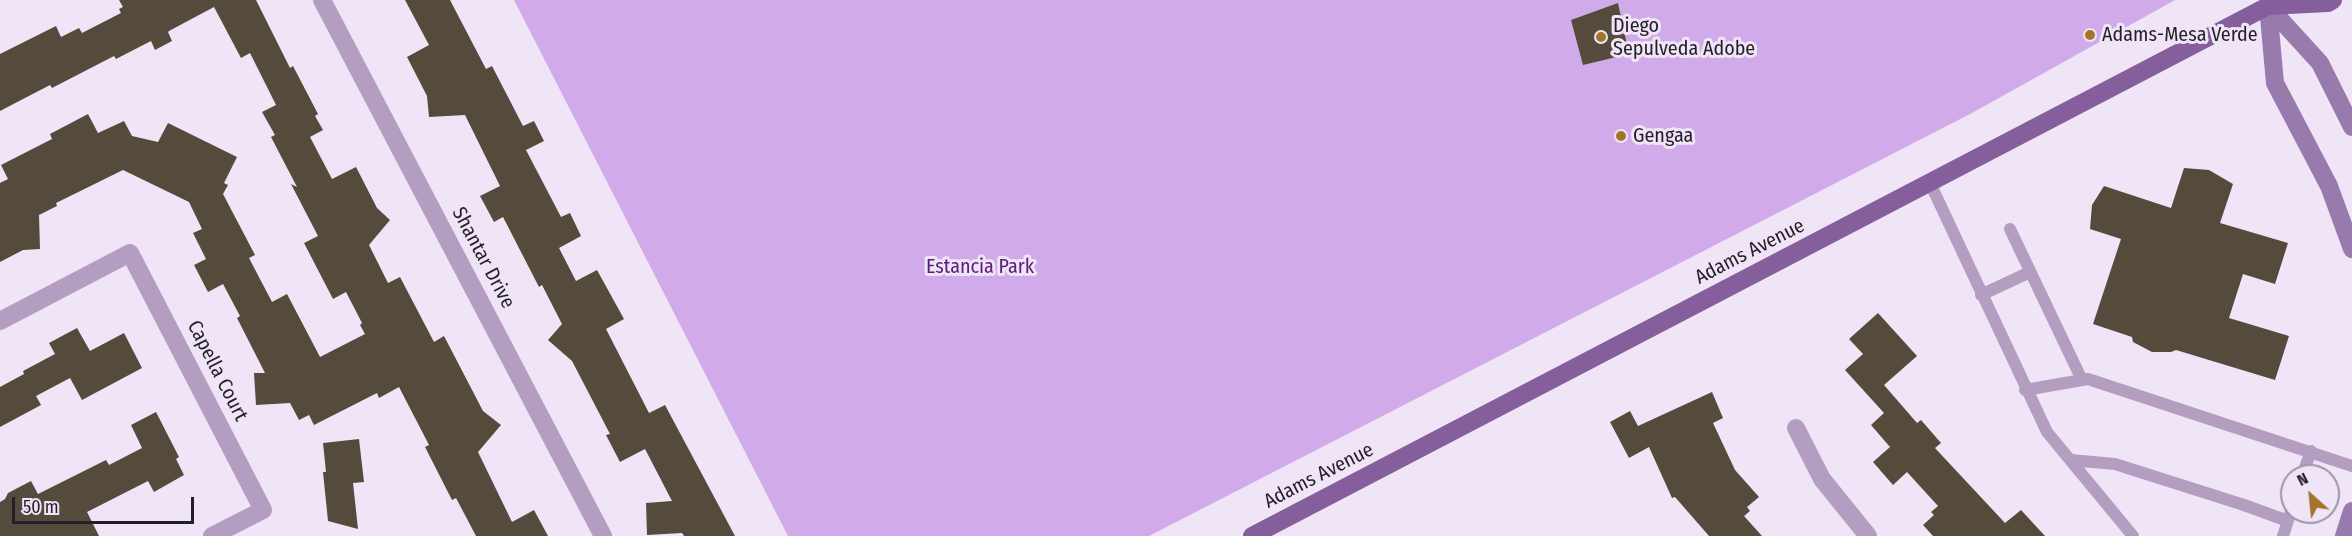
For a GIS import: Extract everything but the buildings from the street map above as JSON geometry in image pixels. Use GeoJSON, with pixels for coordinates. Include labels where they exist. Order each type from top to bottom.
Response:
{"type":"FeatureCollection","features":[{"type":"Feature","properties":{"kind":"main road","name":"Adams Avenue"},"geometry":{"type":"LineString","coordinates":[[1252,536],[2272,3],[2328,3],[2333,0]]}},
{"type":"Feature","properties":{"kind":"main road"},"geometry":{"type":"LineString","coordinates":[[2272,3],[2320,63],[2352,128]]}},
{"type":"Feature","properties":{"kind":"main road"},"geometry":{"type":"LineString","coordinates":[[2272,3],[2275,82],[2329,186],[2352,249]]}},
{"type":"Feature","properties":{"kind":"main road"},"geometry":{"type":"LineString","coordinates":[[2344,536],[2352,511]]}},
{"type":"Feature","properties":{"kind":"street","name":"Shantar Drive"},"geometry":{"type":"LineString","coordinates":[[322,0],[603,536]]}},
{"type":"Feature","properties":{"kind":"street","name":"Capella Court"},"geometry":{"type":"LineString","coordinates":[[0,321],[130,253],[263,510],[212,536]]}},
{"type":"Feature","properties":{"kind":"street"},"geometry":{"type":"LineString","coordinates":[[1796,428],[1822,479],[1868,536]]}},
{"type":"Feature","properties":{"kind":"lane"},"geometry":{"type":"LineString","coordinates":[[1930,183],[2046,432],[2133,536]]}},
{"type":"Feature","properties":{"kind":"lane"},"geometry":{"type":"LineString","coordinates":[[2010,229],[2082,380]]}},
{"type":"Feature","properties":{"kind":"lane"},"geometry":{"type":"LineString","coordinates":[[1981,295],[2030,272]]}},
{"type":"Feature","properties":{"kind":"lane"},"geometry":{"type":"LineString","coordinates":[[2025,390],[2088,379],[2352,466]]}},
{"type":"Feature","properties":{"kind":"lane"},"geometry":{"type":"LineString","coordinates":[[2306,464],[2311,451]]}},
{"type":"Feature","properties":{"kind":"lane"},"geometry":{"type":"LineString","coordinates":[[2070,460],[2115,464],[2280,518]]}},
{"type":"Feature","properties":{"kind":"green space","name":"Estancia Park"},"geometry":{"type":"Polygon","coordinates":[[[514,0],[2175,0],[1972,113],[1149,536],[788,536],[514,0]]]}},
{"type":"Feature","properties":{"kind":"place","name":"Adams-Mesa Verde"},"geometry":{"type":"Point","coordinates":[2090,35]}},
{"type":"Feature","properties":{"kind":"place","name":"Diego Sepulveda Adobe"},"geometry":{"type":"Point","coordinates":[1601,37]}},
{"type":"Feature","properties":{"kind":"place","name":"Gengaa"},"geometry":{"type":"Point","coordinates":[1621,136]}}]}
